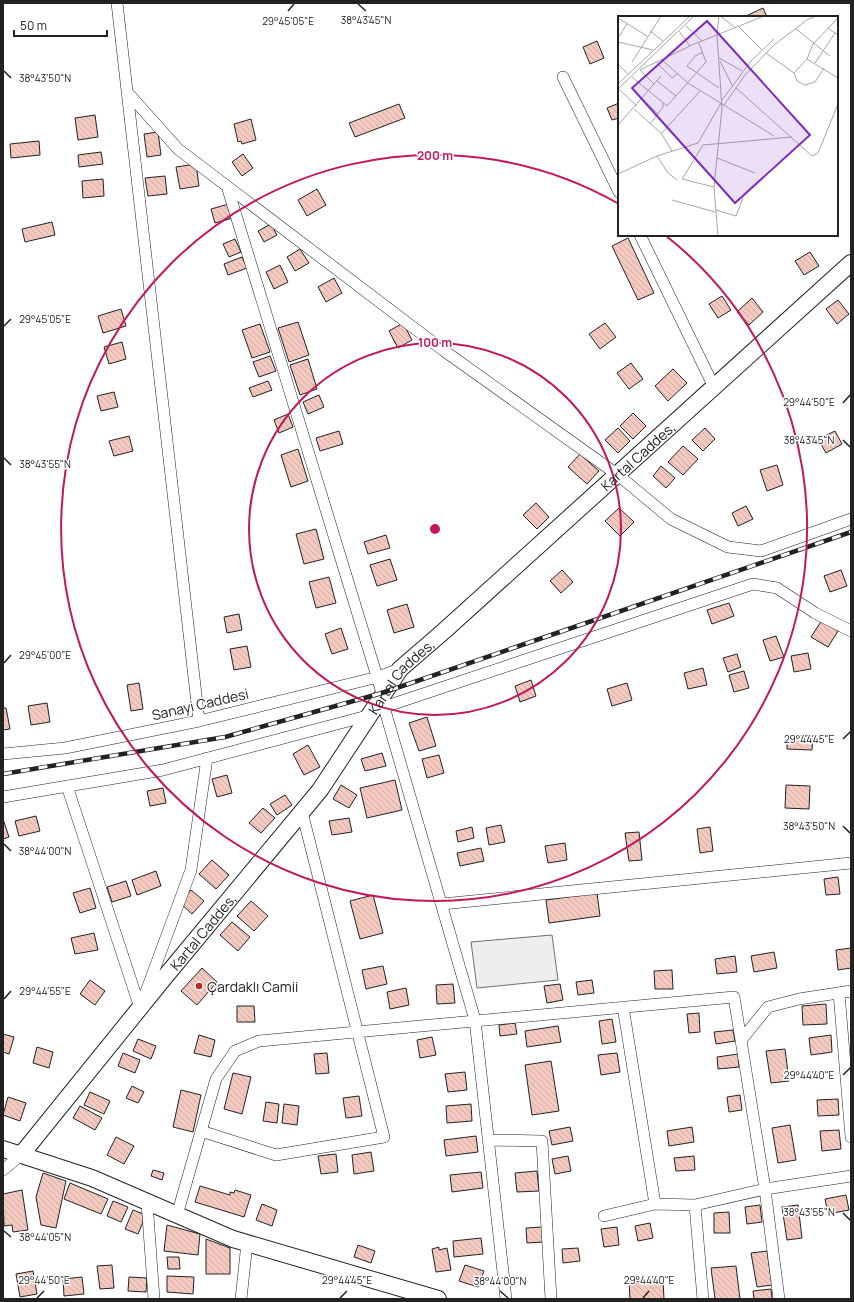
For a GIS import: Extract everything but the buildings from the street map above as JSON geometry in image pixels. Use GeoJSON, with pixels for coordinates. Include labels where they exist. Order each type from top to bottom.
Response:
{"type":"FeatureCollection","features":[{"type":"Feature","properties":{"kind":"main road","name":"Kartal Caddes,"},"geometry":{"type":"LineString","coordinates":[[21,1155],[320,790],[367,716],[383,700],[400,669],[851,263]]}},
{"type":"Feature","properties":{"kind":"main road"},"geometry":{"type":"LineString","coordinates":[[3,1148],[92,1178],[177,1215],[247,1243],[438,1299]]}},
{"type":"Feature","properties":{"kind":"street"},"geometry":{"type":"LineString","coordinates":[[117,3],[199,721]]}},
{"type":"Feature","properties":{"kind":"street"},"geometry":{"type":"LineString","coordinates":[[562,77],[618,190]]}},
{"type":"Feature","properties":{"kind":"street"},"geometry":{"type":"LineString","coordinates":[[127,92],[178,149],[443,350],[618,474],[671,519],[728,547],[761,551],[851,519]]}},
{"type":"Feature","properties":{"kind":"street"},"geometry":{"type":"LineString","coordinates":[[227,186],[378,677],[383,700],[475,1020],[506,1299]]}},
{"type":"Feature","properties":{"kind":"street"},"geometry":{"type":"LineString","coordinates":[[640,236],[714,387]]}},
{"type":"Feature","properties":{"kind":"street"},"geometry":{"type":"LineString","coordinates":[[383,700],[753,584],[777,588],[815,613],[851,631]]}},
{"type":"Feature","properties":{"kind":"street","name":"Sanayi Caddesi"},"geometry":{"type":"LineString","coordinates":[[3,754],[65,748],[199,721],[378,677],[400,669]]}},
{"type":"Feature","properties":{"kind":"street"},"geometry":{"type":"LineString","coordinates":[[3,797],[163,770],[367,716]]}},
{"type":"Feature","properties":{"kind":"street"},"geometry":{"type":"LineString","coordinates":[[140,1008],[191,870],[207,758]]}},
{"type":"Feature","properties":{"kind":"street"},"geometry":{"type":"LineString","coordinates":[[67,786],[140,1008]]}},
{"type":"Feature","properties":{"kind":"street"},"geometry":{"type":"LineString","coordinates":[[201,1131],[276,1155],[384,1137],[302,812]]}},
{"type":"Feature","properties":{"kind":"street"},"geometry":{"type":"LineString","coordinates":[[442,904],[851,863]]}},
{"type":"Feature","properties":{"kind":"street"},"geometry":{"type":"LineString","coordinates":[[742,1040],[768,1007],[799,999],[851,992]]}},
{"type":"Feature","properties":{"kind":"street"},"geometry":{"type":"LineString","coordinates":[[839,993],[851,1137]]}},
{"type":"Feature","properties":{"kind":"street"},"geometry":{"type":"LineString","coordinates":[[177,1215],[216,1079],[235,1051],[259,1042],[475,1020],[734,997],[765,1189],[779,1299]]}},
{"type":"Feature","properties":{"kind":"street"},"geometry":{"type":"LineString","coordinates":[[623,1007],[655,1204]]}},
{"type":"Feature","properties":{"kind":"street"},"geometry":{"type":"LineString","coordinates":[[488,1140],[542,1141],[551,1299]]}},
{"type":"Feature","properties":{"kind":"street"},"geometry":{"type":"LineString","coordinates":[[3,1170],[21,1155]]}},
{"type":"Feature","properties":{"kind":"street"},"geometry":{"type":"LineString","coordinates":[[604,1216],[655,1204],[695,1205],[765,1189],[851,1176]]}},
{"type":"Feature","properties":{"kind":"street"},"geometry":{"type":"LineString","coordinates":[[147,1202],[154,1299]]}},
{"type":"Feature","properties":{"kind":"street"},"geometry":{"type":"LineString","coordinates":[[695,1205],[703,1299]]}},
{"type":"Feature","properties":{"kind":"street"},"geometry":{"type":"LineString","coordinates":[[241,1299],[247,1243]]}},
{"type":"Feature","properties":{"kind":"shaded area"},"geometry":{"type":"Polygon","coordinates":[[[552,935],[558,980],[477,988],[471,942],[552,935]]]}},
{"type":"Feature","properties":{"kind":"railway"},"geometry":{"type":"LineString","coordinates":[[3,774],[225,737],[382,693],[851,532]]}},
{"type":"Feature","properties":{"kind":"place","name":"Çardaklı Camii"},"geometry":{"type":"Point","coordinates":[199,986]}}]}
